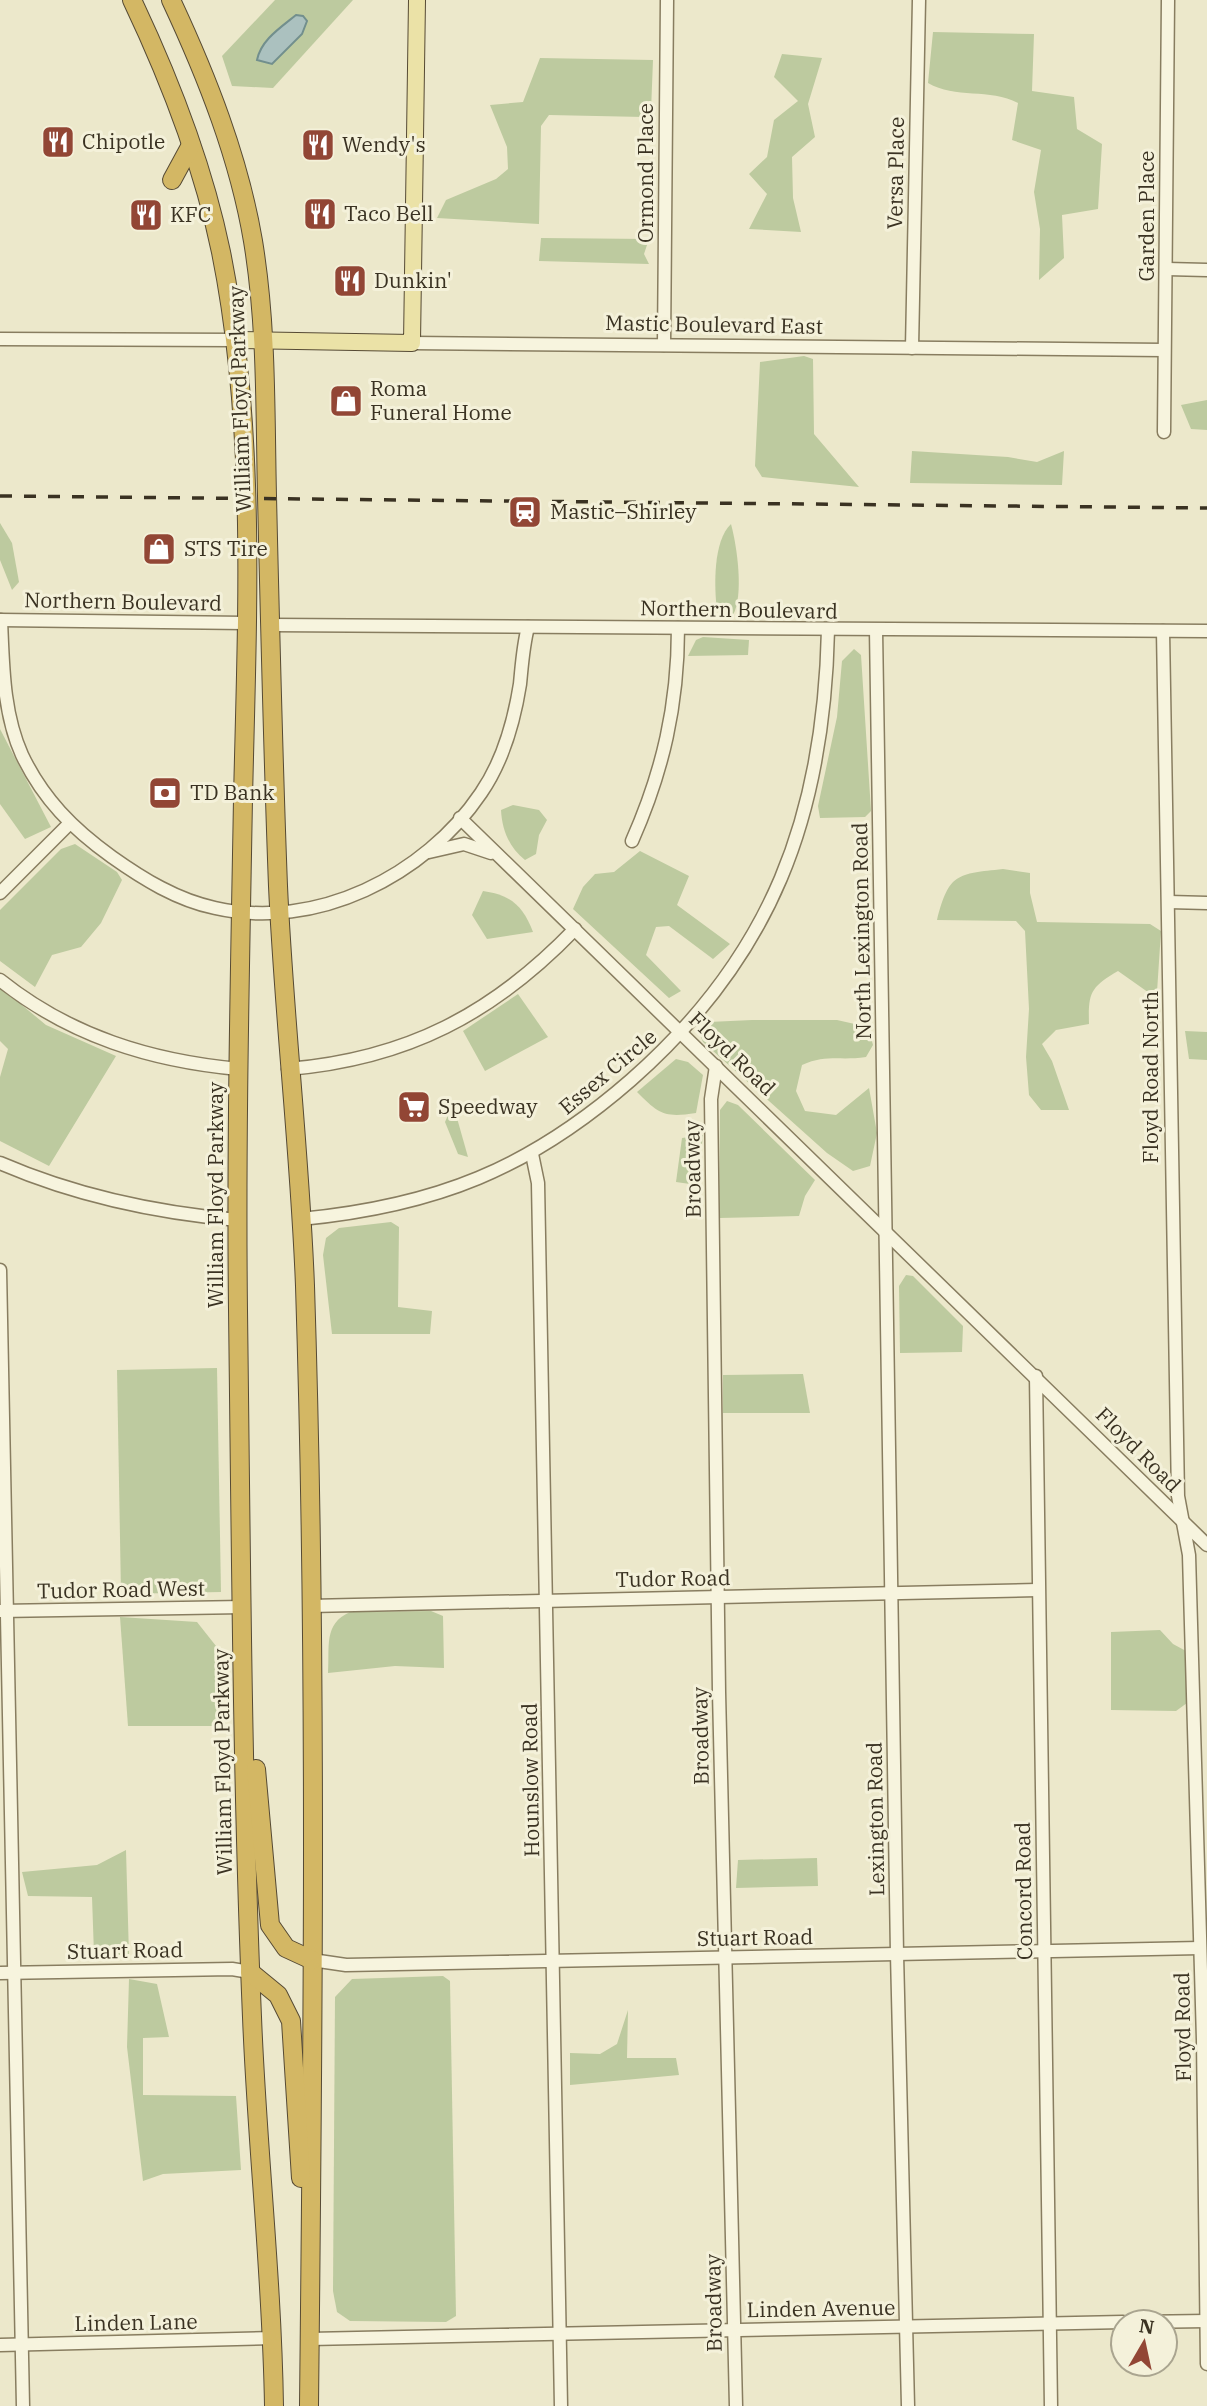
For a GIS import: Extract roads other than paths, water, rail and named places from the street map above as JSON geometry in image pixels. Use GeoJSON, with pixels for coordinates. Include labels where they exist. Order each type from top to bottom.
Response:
{"type":"FeatureCollection","features":[{"type":"Feature","properties":{"kind":"highway","name":"William Floyd Parkway"},"geometry":{"type":"LineString","coordinates":[[132,0],[161,65],[191,145],[219,245],[236,341],[244,437],[246,623],[238,1220],[243,1607],[250,1972],[273,2338],[274,2406]]}},
{"type":"Feature","properties":{"kind":"highway","name":"William Floyd Parkway"},"geometry":{"type":"LineString","coordinates":[[171,0],[211,96],[242,190],[253,239],[264,341],[280,912],[288,1069],[301,1219],[310,1605],[312,2236],[309,2406]]}},
{"type":"Feature","properties":{"kind":"highway"},"geometry":{"type":"LineString","coordinates":[[172,180],[191,145]]}},
{"type":"Feature","properties":{"kind":"highway"},"geometry":{"type":"LineString","coordinates":[[245,1725],[257,1775],[268,1918],[282,1944],[312,1959]]}},
{"type":"Feature","properties":{"kind":"highway"},"geometry":{"type":"LineString","coordinates":[[250,1972],[278,1995],[291,2021],[302,2194],[312,2236]]}},
{"type":"Feature","properties":{"kind":"main road"},"geometry":{"type":"LineString","coordinates":[[412,343],[417,0]]}},
{"type":"Feature","properties":{"kind":"main road","name":"Mastic Boulevard East"},"geometry":{"type":"LineString","coordinates":[[236,341],[412,343]]}},
{"type":"Feature","properties":{"kind":"street","name":"Ormond Place"},"geometry":{"type":"LineString","coordinates":[[664,345],[667,0]]}},
{"type":"Feature","properties":{"kind":"street","name":"Versa Place"},"geometry":{"type":"LineString","coordinates":[[912,348],[919,0]]}},
{"type":"Feature","properties":{"kind":"street","name":"Garden Place"},"geometry":{"type":"LineString","coordinates":[[1164,432],[1168,0]]}},
{"type":"Feature","properties":{"kind":"street"},"geometry":{"type":"LineString","coordinates":[[1167,269],[1207,270]]}},
{"type":"Feature","properties":{"kind":"street"},"geometry":{"type":"LineString","coordinates":[[0,339],[236,341]]}},
{"type":"Feature","properties":{"kind":"street","name":"Mastic Boulevard East"},"geometry":{"type":"LineString","coordinates":[[412,343],[1164,350]]}},
{"type":"Feature","properties":{"kind":"street"},"geometry":{"type":"LineString","coordinates":[[0,620],[6,694],[15,736],[36,780],[69,824],[124,866],[159,887],[203,905],[241,912],[280,912],[320,905],[360,892],[399,873],[425,853],[481,793],[506,741],[517,698],[528,627]]}},
{"type":"Feature","properties":{"kind":"street","name":"Northern Boulevard"},"geometry":{"type":"LineString","coordinates":[[0,620],[246,623]]}},
{"type":"Feature","properties":{"kind":"street","name":"Northern Boulevard"},"geometry":{"type":"LineString","coordinates":[[271,625],[1207,631]]}},
{"type":"Feature","properties":{"kind":"street"},"geometry":{"type":"LineString","coordinates":[[632,841],[652,796],[668,740],[678,682],[678,628]]}},
{"type":"Feature","properties":{"kind":"street","name":"Essex Circle"},"geometry":{"type":"LineString","coordinates":[[301,1219],[371,1210],[432,1196],[480,1179],[532,1154],[584,1118],[683,1033],[740,959],[790,854],[806,805],[823,720],[828,630]]}},
{"type":"Feature","properties":{"kind":"street","name":"North Lexington Road"},"geometry":{"type":"LineString","coordinates":[[876,630],[887,1231]]}},
{"type":"Feature","properties":{"kind":"street","name":"Floyd Road North"},"geometry":{"type":"LineString","coordinates":[[1163,631],[1178,1496],[1184,1522]]}},
{"type":"Feature","properties":{"kind":"street","name":"Floyd Road"},"geometry":{"type":"LineString","coordinates":[[460,818],[1184,1522],[1189,1555],[1200,1948],[1207,2364]]}},
{"type":"Feature","properties":{"kind":"street"},"geometry":{"type":"LineString","coordinates":[[0,893],[69,824]]}},
{"type":"Feature","properties":{"kind":"street"},"geometry":{"type":"LineString","coordinates":[[425,853],[464,844],[501,858]]}},
{"type":"Feature","properties":{"kind":"street"},"geometry":{"type":"LineString","coordinates":[[1169,902],[1207,903]]}},
{"type":"Feature","properties":{"kind":"street"},"geometry":{"type":"LineString","coordinates":[[288,1069],[382,1053],[465,1019],[518,982],[575,929]]}},
{"type":"Feature","properties":{"kind":"street"},"geometry":{"type":"LineString","coordinates":[[0,980],[43,1011],[113,1044],[179,1063],[239,1069]]}},
{"type":"Feature","properties":{"kind":"street","name":"Broadway"},"geometry":{"type":"LineString","coordinates":[[716,1066],[710,1099],[736,2406]]}},
{"type":"Feature","properties":{"kind":"street","name":"Hounslow Road"},"geometry":{"type":"LineString","coordinates":[[532,1154],[538,1183],[561,2406]]}},
{"type":"Feature","properties":{"kind":"street"},"geometry":{"type":"LineString","coordinates":[[0,1163],[109,1198],[171,1212],[238,1220]]}},
{"type":"Feature","properties":{"kind":"street","name":"Lexington Road"},"geometry":{"type":"LineString","coordinates":[[887,1231],[897,1954],[908,2406]]}},
{"type":"Feature","properties":{"kind":"street"},"geometry":{"type":"LineString","coordinates":[[0,1270],[7,1972],[23,2406]]}},
{"type":"Feature","properties":{"kind":"street","name":"Concord Road"},"geometry":{"type":"LineString","coordinates":[[1036,1376],[1037,1590],[1051,2406]]}},
{"type":"Feature","properties":{"kind":"street"},"geometry":{"type":"LineString","coordinates":[[1184,1522],[1207,1545]]}},
{"type":"Feature","properties":{"kind":"street","name":"Tudor Road"},"geometry":{"type":"LineString","coordinates":[[310,1605],[1037,1590]]}},
{"type":"Feature","properties":{"kind":"street","name":"Tudor Road West"},"geometry":{"type":"LineString","coordinates":[[3,1611],[243,1607]]}},
{"type":"Feature","properties":{"kind":"street","name":"Stuart Road"},"geometry":{"type":"LineString","coordinates":[[312,1959],[339,1965],[1200,1948]]}},
{"type":"Feature","properties":{"kind":"street","name":"Stuart Road"},"geometry":{"type":"LineString","coordinates":[[7,1972],[232,1969],[250,1972]]}},
{"type":"Feature","properties":{"kind":"street"},"geometry":{"type":"LineString","coordinates":[[1179,2321],[1207,2320]]}},
{"type":"Feature","properties":{"kind":"street","name":"Linden Avenue"},"geometry":{"type":"LineString","coordinates":[[310,2339],[1109,2322]]}},
{"type":"Feature","properties":{"kind":"street","name":"Linden Lane"},"geometry":{"type":"LineString","coordinates":[[0,2345],[273,2338]]}},
{"type":"Feature","properties":{"kind":"water"},"geometry":{"type":"Polygon","coordinates":[[[296,15],[303,16],[307,21],[302,34],[272,64],[257,60],[267,40],[296,15]]]}},
{"type":"Feature","properties":{"kind":"railway"},"geometry":{"type":"LineString","coordinates":[[0,496],[1207,508]]}},
{"type":"Feature","properties":{"kind":"place","name":"Chipotle"},"geometry":{"type":"Point","coordinates":[58,142]}},
{"type":"Feature","properties":{"kind":"place","name":"Wendy's"},"geometry":{"type":"Point","coordinates":[318,145]}},
{"type":"Feature","properties":{"kind":"place","name":"Taco Bell"},"geometry":{"type":"Point","coordinates":[320,214]}},
{"type":"Feature","properties":{"kind":"place","name":"KFC"},"geometry":{"type":"Point","coordinates":[146,215]}},
{"type":"Feature","properties":{"kind":"place","name":"Dunkin'"},"geometry":{"type":"Point","coordinates":[350,281]}},
{"type":"Feature","properties":{"kind":"place","name":"Roma Funeral Home"},"geometry":{"type":"Point","coordinates":[346,401]}},
{"type":"Feature","properties":{"kind":"place","name":"Mastic–Shirley"},"geometry":{"type":"Point","coordinates":[525,512]}},
{"type":"Feature","properties":{"kind":"place","name":"STS Tire"},"geometry":{"type":"Point","coordinates":[159,549]}},
{"type":"Feature","properties":{"kind":"place","name":"TD Bank"},"geometry":{"type":"Point","coordinates":[165,793]}},
{"type":"Feature","properties":{"kind":"place","name":"Speedway"},"geometry":{"type":"Point","coordinates":[414,1107]}}]}
